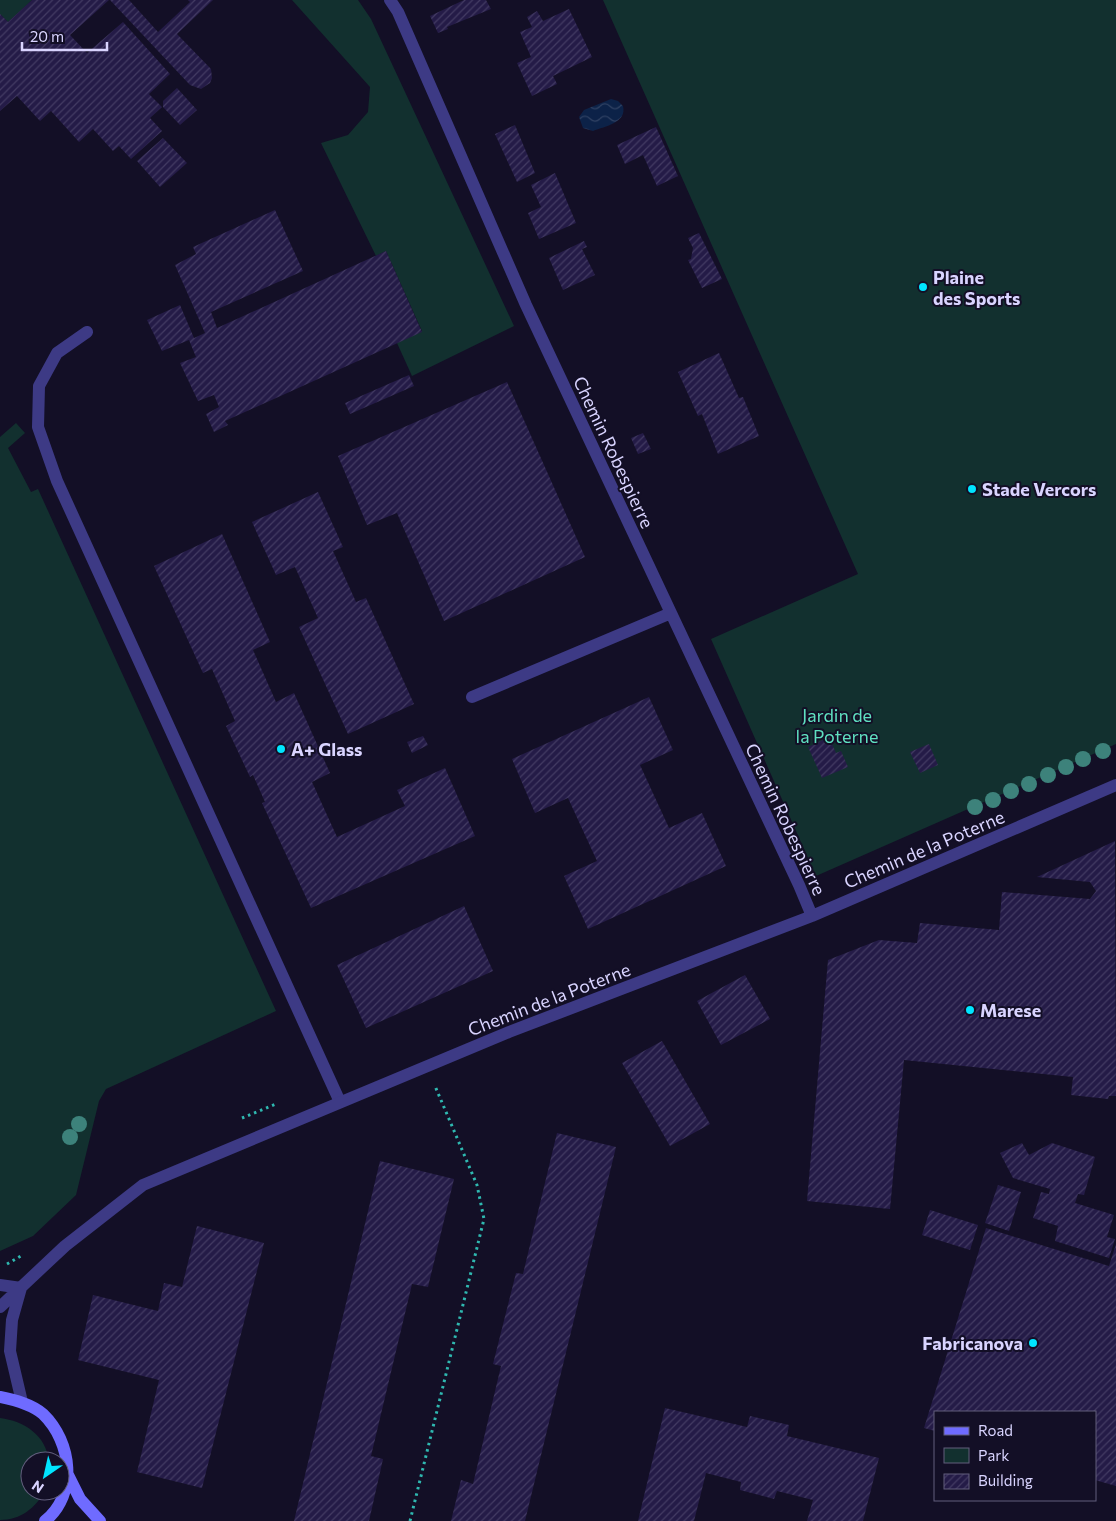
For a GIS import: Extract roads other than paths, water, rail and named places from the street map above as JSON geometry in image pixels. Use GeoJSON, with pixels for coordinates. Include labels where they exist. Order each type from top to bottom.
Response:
{"type":"FeatureCollection","features":[{"type":"Feature","properties":{"kind":"main road"},"geometry":{"type":"LineString","coordinates":[[0,1397],[22,1402],[42,1414],[57,1431],[66,1451]]}},
{"type":"Feature","properties":{"kind":"main road"},"geometry":{"type":"LineString","coordinates":[[70,1479],[80,1499],[100,1521]]}},
{"type":"Feature","properties":{"kind":"main road"},"geometry":{"type":"LineString","coordinates":[[45,1521],[59,1501]]}},
{"type":"Feature","properties":{"kind":"street","name":"Chemin Robespierre"},"geometry":{"type":"LineString","coordinates":[[390,0],[402,20],[526,305],[812,916]]}},
{"type":"Feature","properties":{"kind":"street"},"geometry":{"type":"LineString","coordinates":[[87,332],[57,353],[40,386],[38,426],[57,480],[340,1102]]}},
{"type":"Feature","properties":{"kind":"street"},"geometry":{"type":"LineString","coordinates":[[472,697],[671,613]]}},
{"type":"Feature","properties":{"kind":"street","name":"Chemin de la Poterne"},"geometry":{"type":"LineString","coordinates":[[0,1307],[65,1246],[143,1185],[509,1032],[812,916],[1116,784]]}},
{"type":"Feature","properties":{"kind":"street"},"geometry":{"type":"LineString","coordinates":[[0,1285],[21,1288],[12,1320],[10,1351],[22,1402]]}},
{"type":"Feature","properties":{"kind":"water"},"geometry":{"type":"Polygon","coordinates":[[[611,99],[618,101],[623,106],[622,116],[614,123],[593,131],[583,128],[579,117],[584,110],[611,99]]]}},
{"type":"Feature","properties":{"kind":"place","name":"Plaine des Sports"},"geometry":{"type":"Point","coordinates":[923,287]}},
{"type":"Feature","properties":{"kind":"place","name":"Stade Vercors"},"geometry":{"type":"Point","coordinates":[972,489]}},
{"type":"Feature","properties":{"kind":"place","name":"A+ Glass"},"geometry":{"type":"Point","coordinates":[281,749]}},
{"type":"Feature","properties":{"kind":"place","name":"Marese"},"geometry":{"type":"Point","coordinates":[970,1010]}},
{"type":"Feature","properties":{"kind":"place","name":"Fabricanova"},"geometry":{"type":"Point","coordinates":[1033,1343]}},
{"type":"Feature","properties":{"kind":"park label","name":"Jardin de la Poterne"},"geometry":{"type":"Point","coordinates":[837,725]}}]}
